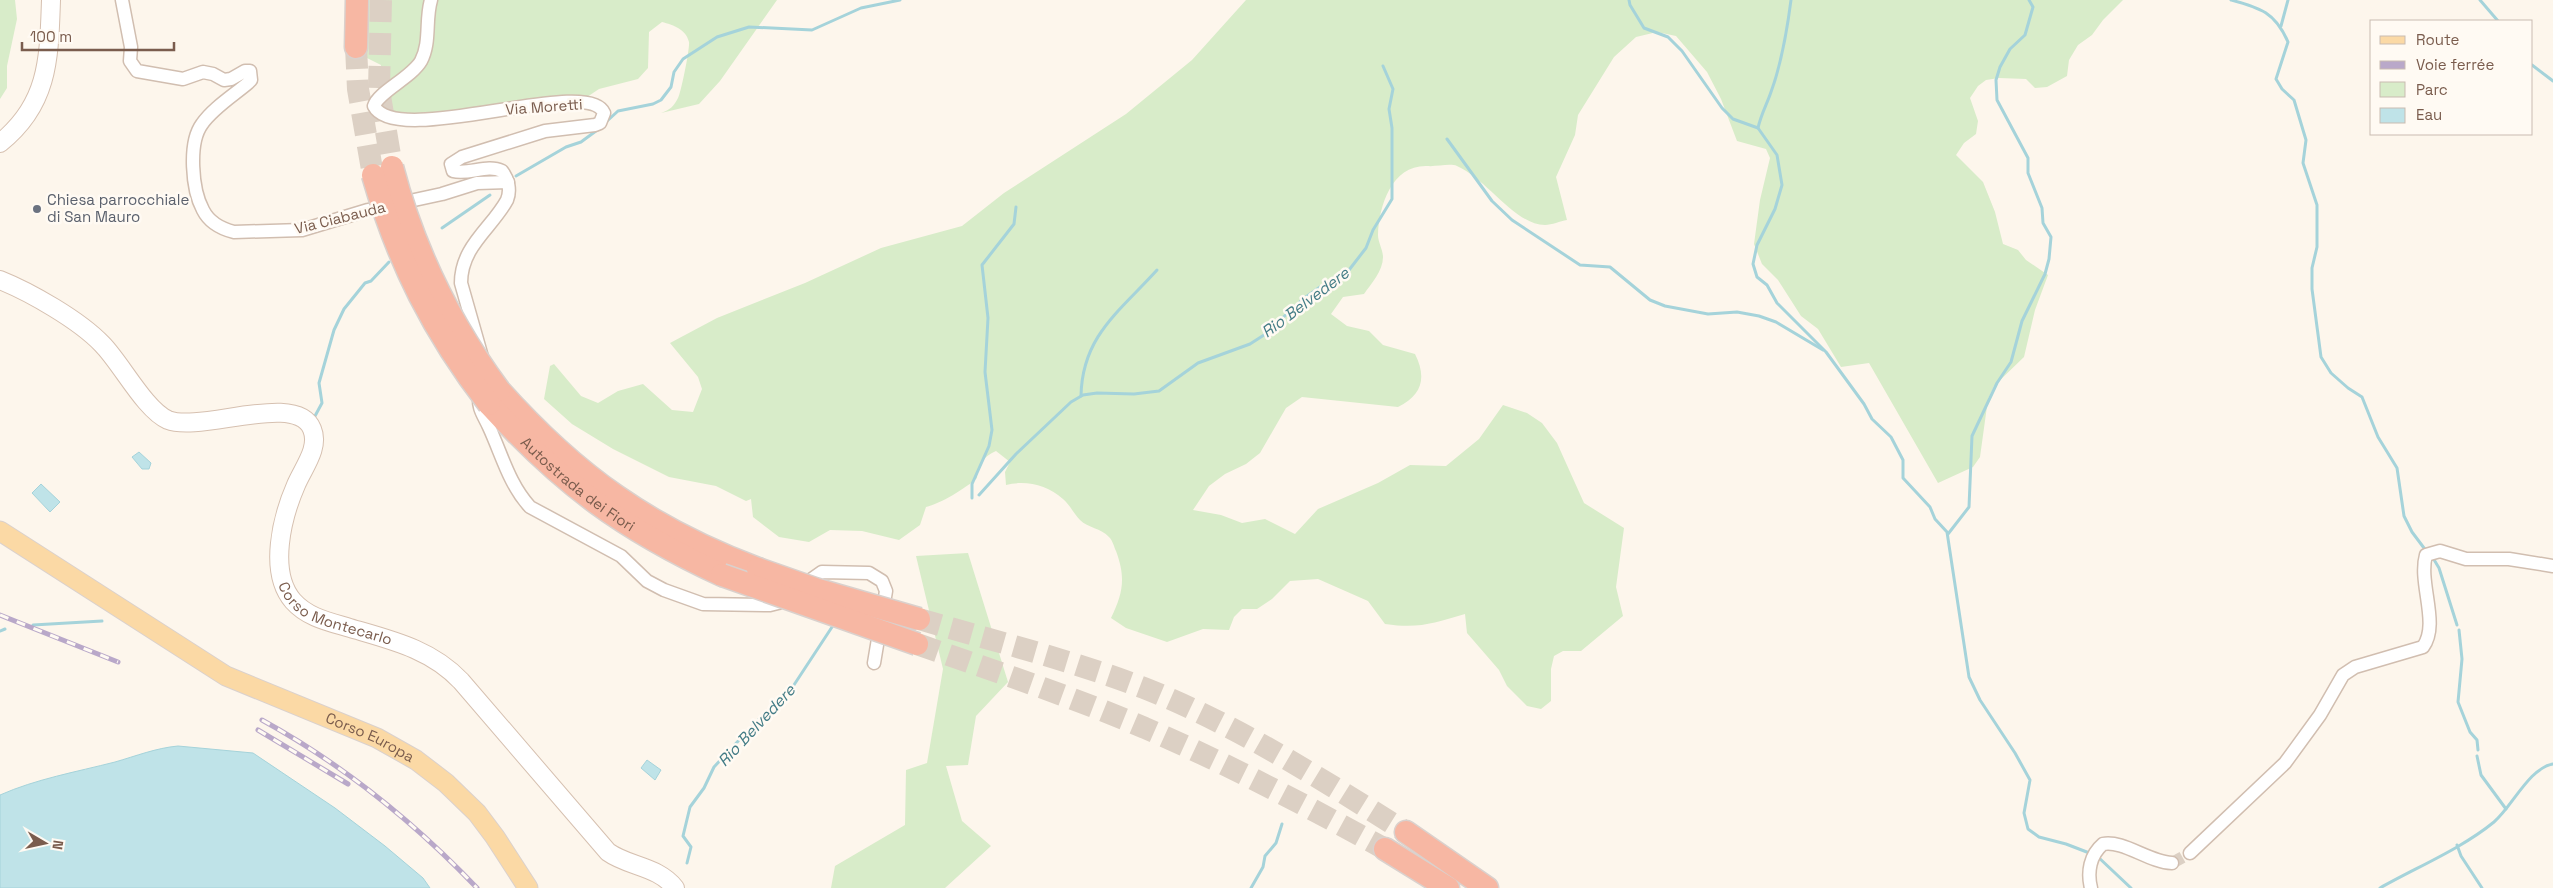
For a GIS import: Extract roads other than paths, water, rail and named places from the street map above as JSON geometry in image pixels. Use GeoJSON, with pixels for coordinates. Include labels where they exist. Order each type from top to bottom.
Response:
{"type":"FeatureCollection","features":[{"type":"Feature","properties":{"kind":"highway"},"geometry":{"type":"LineString","coordinates":[[356,47],[358,0]]}},
{"type":"Feature","properties":{"kind":"highway","name":"Autostrada dei Fiori"},"geometry":{"type":"LineString","coordinates":[[382,171],[395,246],[444,342],[494,397],[547,464],[602,509],[654,541],[722,575],[917,644]]}},
{"type":"Feature","properties":{"kind":"highway","name":"Autostrada dei Fiori"},"geometry":{"type":"LineString","coordinates":[[494,397],[603,488],[665,528],[726,557],[758,569],[815,589],[920,619]]}},
{"type":"Feature","properties":{"kind":"highway"},"geometry":{"type":"LineString","coordinates":[[1406,832],[1487,888]]}},
{"type":"Feature","properties":{"kind":"highway"},"geometry":{"type":"LineString","coordinates":[[1385,849],[1448,888]]}},
{"type":"Feature","properties":{"kind":"main road"},"geometry":{"type":"LineString","coordinates":[[0,143],[27,116],[40,94],[47,54],[51,0]]}},
{"type":"Feature","properties":{"kind":"main road","name":"Corso Montecarlo"},"geometry":{"type":"LineString","coordinates":[[0,280],[29,294],[93,335],[112,355],[151,407],[167,419],[186,423],[284,413],[296,414],[306,420],[313,433],[313,448],[288,507],[280,553],[282,578],[289,596],[302,609],[316,617],[406,644],[442,663],[461,680],[608,852],[623,861],[661,875],[675,888]]}},
{"type":"Feature","properties":{"kind":"main road","name":"Corso Europa"},"geometry":{"type":"LineString","coordinates":[[0,531],[226,676],[377,738],[423,765],[446,783],[477,813],[528,888]]}},
{"type":"Feature","properties":{"kind":"street","name":"Via Ciabauda"},"geometry":{"type":"LineString","coordinates":[[122,0],[131,47],[130,61],[137,71],[183,79],[203,72],[213,74],[224,80],[231,79],[245,71],[250,71],[251,80],[202,123],[196,134],[194,145],[193,162],[203,210],[210,219],[224,229],[234,232],[302,230],[368,210],[442,194],[477,183],[508,182]]}},
{"type":"Feature","properties":{"kind":"street","name":"Via Moretti"},"geometry":{"type":"LineString","coordinates":[[432,0],[427,40],[421,60],[404,79],[376,99],[374,106],[379,112],[417,121],[543,104],[596,104],[602,108],[604,118],[595,125],[545,131],[462,157],[451,164],[453,171],[458,172],[498,169],[502,171],[508,182]]}},
{"type":"Feature","properties":{"kind":"street"},"geometry":{"type":"LineString","coordinates":[[508,182],[507,199],[471,248],[461,273],[461,283],[482,357],[479,408],[505,466],[526,502],[535,510],[570,527],[621,556],[647,581],[703,604],[770,606],[778,603],[822,572],[869,573],[876,576],[882,582],[886,591],[874,663]]}},
{"type":"Feature","properties":{"kind":"street"},"geometry":{"type":"LineString","coordinates":[[2190,852],[2285,763],[2320,715],[2343,675],[2355,667],[2423,647],[2428,640],[2431,628],[2426,602],[2424,562],[2426,555],[2440,551],[2466,559],[2509,559],[2553,566]]}},
{"type":"Feature","properties":{"kind":"street"},"geometry":{"type":"LineString","coordinates":[[2091,888],[2088,872],[2090,863],[2100,846],[2109,843],[2172,863]]}},
{"type":"Feature","properties":{"kind":"water"},"geometry":{"type":"Polygon","coordinates":[[[139,452],[151,463],[149,469],[142,469],[132,457],[139,452]]]}},
{"type":"Feature","properties":{"kind":"water"},"geometry":{"type":"Polygon","coordinates":[[[41,484],[60,502],[50,512],[32,493],[41,484]]]}},
{"type":"Feature","properties":{"kind":"water"},"geometry":{"type":"Polygon","coordinates":[[[178,746],[253,753],[335,808],[385,846],[423,878],[430,888],[0,888],[0,795],[42,780],[115,762],[154,750],[178,746]]]}},
{"type":"Feature","properties":{"kind":"water"},"geometry":{"type":"Polygon","coordinates":[[[647,760],[661,770],[655,780],[641,768],[647,760]]]}},
{"type":"Feature","properties":{"kind":"waterway"},"geometry":{"type":"LineString","coordinates":[[606,122],[618,111],[653,104],[661,100],[671,87],[674,72],[683,59],[717,37],[749,27],[812,30],[861,8],[900,0]]}},
{"type":"Feature","properties":{"kind":"waterway"},"geometry":{"type":"LineString","coordinates":[[1629,0],[1644,28],[1668,37],[1682,51],[1722,108],[1733,119],[1758,128],[1777,155],[1782,185],[1775,209],[1757,245],[1753,264],[1757,277],[1767,285],[1777,303],[1826,352],[1864,404],[1872,419],[1891,437],[1903,460],[1903,478],[1930,507],[1935,519],[1947,532],[1969,677],[1980,700],[2015,753],[2030,780],[2024,813],[2028,829],[2039,837],[2066,844],[2092,854]]}},
{"type":"Feature","properties":{"kind":"waterway"},"geometry":{"type":"LineString","coordinates":[[1758,128],[1778,69],[1786,35],[1791,0]]}},
{"type":"Feature","properties":{"kind":"waterway"},"geometry":{"type":"LineString","coordinates":[[1948,534],[1969,507],[1972,436],[1997,383],[2011,362],[2022,321],[2045,274],[2049,259],[2051,237],[2043,223],[2042,208],[2028,173],[2028,158],[1997,100],[1996,80],[2000,67],[2010,49],[2025,35],[2033,7],[2029,0]]}},
{"type":"Feature","properties":{"kind":"waterway"},"geometry":{"type":"LineString","coordinates":[[2231,0],[2266,13],[2278,24],[2288,42],[2276,79],[2282,89],[2294,100],[2306,140],[2303,163],[2317,205],[2317,247],[2312,268],[2312,289],[2321,357],[2331,373],[2362,397],[2378,437],[2397,468],[2404,516],[2412,532],[2427,552]]}},
{"type":"Feature","properties":{"kind":"waterway"},"geometry":{"type":"LineString","coordinates":[[2281,26],[2288,0]]}},
{"type":"Feature","properties":{"kind":"waterway"},"geometry":{"type":"LineString","coordinates":[[2480,0],[2497,20]]}},
{"type":"Feature","properties":{"kind":"waterway","name":"Rio Belvedere"},"geometry":{"type":"LineString","coordinates":[[979,495],[1016,454],[1071,402],[1083,395],[1097,393],[1134,394],[1159,391],[1198,363],[1250,344],[1264,335],[1303,299],[1320,287],[1334,284],[1349,270],[1366,248],[1373,230],[1392,199],[1392,128],[1389,109],[1393,89],[1383,66]]}},
{"type":"Feature","properties":{"kind":"waterway"},"geometry":{"type":"LineString","coordinates":[[2533,66],[2553,81]]}},
{"type":"Feature","properties":{"kind":"waterway"},"geometry":{"type":"LineString","coordinates":[[516,176],[566,147],[581,142],[600,128]]}},
{"type":"Feature","properties":{"kind":"waterway"},"geometry":{"type":"LineString","coordinates":[[1447,139],[1492,201],[1512,220],[1580,265],[1610,267],[1650,300],[1665,306],[1708,314],[1737,312],[1759,316],[1776,322],[1823,350]]}},
{"type":"Feature","properties":{"kind":"waterway"},"geometry":{"type":"LineString","coordinates":[[442,228],[490,195]]}},
{"type":"Feature","properties":{"kind":"waterway"},"geometry":{"type":"LineString","coordinates":[[972,498],[972,484],[989,446],[992,430],[985,372],[988,318],[982,265],[1014,224],[1016,207]]}},
{"type":"Feature","properties":{"kind":"waterway"},"geometry":{"type":"LineString","coordinates":[[315,416],[322,403],[319,383],[334,330],[344,309],[365,283],[371,281],[389,262]]}},
{"type":"Feature","properties":{"kind":"waterway"},"geometry":{"type":"LineString","coordinates":[[1081,396],[1083,375],[1088,357],[1096,341],[1117,312],[1157,270]]}},
{"type":"Feature","properties":{"kind":"waterway"},"geometry":{"type":"LineString","coordinates":[[2433,558],[2439,568],[2457,625]]}},
{"type":"Feature","properties":{"kind":"waterway"},"geometry":{"type":"LineString","coordinates":[[33,625],[102,621]]}},
{"type":"Feature","properties":{"kind":"waterway","name":"Rio Belvedere"},"geometry":{"type":"LineString","coordinates":[[687,863],[691,847],[683,836],[690,807],[704,788],[714,767],[755,723],[788,694],[834,624]]}},
{"type":"Feature","properties":{"kind":"waterway"},"geometry":{"type":"LineString","coordinates":[[0,631],[5,629]]}},
{"type":"Feature","properties":{"kind":"waterway"},"geometry":{"type":"LineString","coordinates":[[2459,630],[2462,659],[2458,702],[2470,732],[2477,740],[2478,750]]}},
{"type":"Feature","properties":{"kind":"waterway"},"geometry":{"type":"LineString","coordinates":[[2477,756],[2481,775],[2506,809]]}},
{"type":"Feature","properties":{"kind":"waterway"},"geometry":{"type":"LineString","coordinates":[[2380,888],[2481,832],[2501,815],[2536,773],[2544,767],[2553,764]]}},
{"type":"Feature","properties":{"kind":"waterway"},"geometry":{"type":"LineString","coordinates":[[1251,888],[1263,867],[1265,856],[1276,843],[1282,824]]}},
{"type":"Feature","properties":{"kind":"waterway"},"geometry":{"type":"LineString","coordinates":[[2457,845],[2461,856],[2482,888]]}},
{"type":"Feature","properties":{"kind":"waterway"},"geometry":{"type":"LineString","coordinates":[[2097,856],[2131,888]]}},
{"type":"Feature","properties":{"kind":"tunnel"},"geometry":{"type":"LineString","coordinates":[[381,0],[379,90],[392,167]]}},
{"type":"Feature","properties":{"kind":"tunnel"},"geometry":{"type":"LineString","coordinates":[[356,47],[358,89],[373,175]]}},
{"type":"Feature","properties":{"kind":"tunnel"},"geometry":{"type":"LineString","coordinates":[[919,619],[1089,668],[1144,688],[1212,719],[1278,754],[1406,832]]}},
{"type":"Feature","properties":{"kind":"tunnel"},"geometry":{"type":"LineString","coordinates":[[917,644],[1061,694],[1145,728],[1267,786],[1385,849]]}},
{"type":"Feature","properties":{"kind":"tunnel"},"geometry":{"type":"LineString","coordinates":[[2172,863],[2190,853]]}},
{"type":"Feature","properties":{"kind":"railway"},"geometry":{"type":"LineString","coordinates":[[0,615],[118,662]]}},
{"type":"Feature","properties":{"kind":"railway"},"geometry":{"type":"LineString","coordinates":[[262,720],[292,737],[349,775],[376,796],[428,840],[477,888]]}},
{"type":"Feature","properties":{"kind":"railway"},"geometry":{"type":"LineString","coordinates":[[258,730],[348,784]]}},
{"type":"Feature","properties":{"kind":"place","name":"Chiesa parrocchiale di San Mauro"},"geometry":{"type":"Point","coordinates":[37,209]}}]}
